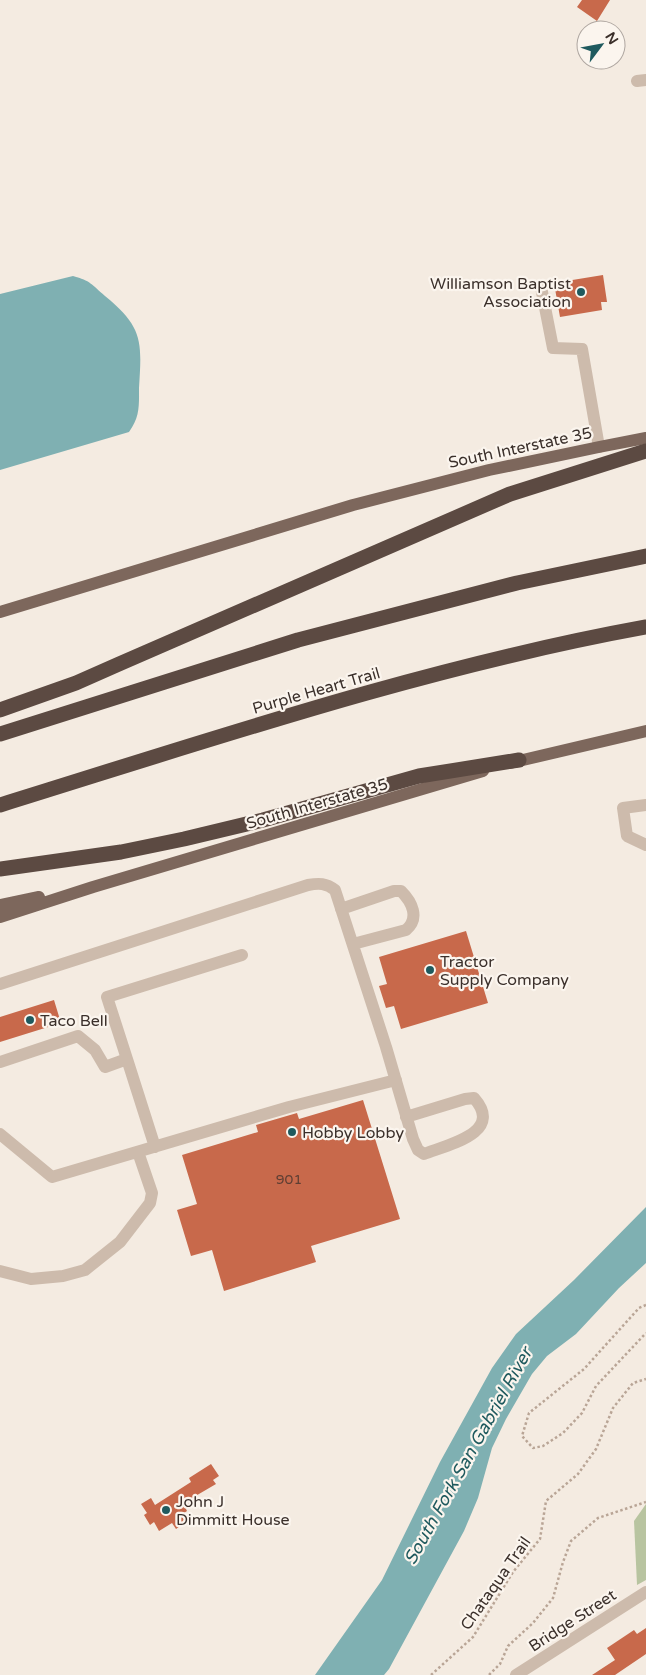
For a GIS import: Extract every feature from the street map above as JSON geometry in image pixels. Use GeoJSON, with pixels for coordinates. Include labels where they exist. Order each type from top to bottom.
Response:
{"type":"FeatureCollection","features":[{"type":"Feature","properties":{"kind":"highway"},"geometry":{"type":"LineString","coordinates":[[0,710],[76,683],[510,494],[646,451]]}},
{"type":"Feature","properties":{"kind":"highway"},"geometry":{"type":"LineString","coordinates":[[0,734],[298,640],[518,584],[646,556]]}},
{"type":"Feature","properties":{"kind":"highway","name":"Purple Heart Trail"},"geometry":{"type":"LineString","coordinates":[[0,805],[450,669],[646,627]]}},
{"type":"Feature","properties":{"kind":"highway"},"geometry":{"type":"LineString","coordinates":[[0,869],[121,852],[184,839],[263,820],[419,776],[519,760]]}},
{"type":"Feature","properties":{"kind":"main road","name":"South Interstate 35"},"geometry":{"type":"LineString","coordinates":[[0,612],[353,504],[490,470],[646,438]]}},
{"type":"Feature","properties":{"kind":"main road","name":"South Interstate 35"},"geometry":{"type":"LineString","coordinates":[[0,917],[93,887],[519,760],[646,731]]}},
{"type":"Feature","properties":{"kind":"main road"},"geometry":{"type":"LineString","coordinates":[[0,905],[93,887]]}},
{"type":"Feature","properties":{"kind":"street"},"geometry":{"type":"LineString","coordinates":[[542,287],[553,348],[582,349],[599,447]]}},
{"type":"Feature","properties":{"kind":"street"},"geometry":{"type":"LineString","coordinates":[[646,805],[623,808],[626,836],[646,845]]}},
{"type":"Feature","properties":{"kind":"street"},"geometry":{"type":"LineString","coordinates":[[0,984],[308,885],[320,883],[328,885],[335,890],[396,1080],[406,1117],[413,1140],[418,1150],[424,1154],[468,1137],[478,1128],[483,1119],[483,1114],[474,1098],[406,1117]]}},
{"type":"Feature","properties":{"kind":"street"},"geometry":{"type":"LineString","coordinates":[[341,909],[394,891],[401,891],[412,905],[414,915],[410,926],[406,930],[352,944]]}},
{"type":"Feature","properties":{"kind":"street"},"geometry":{"type":"LineString","coordinates":[[155,1147],[107,997],[242,956]]}},
{"type":"Feature","properties":{"kind":"street"},"geometry":{"type":"LineString","coordinates":[[0,1062],[78,1036],[95,1050],[105,1067],[127,1059]]}},
{"type":"Feature","properties":{"kind":"street"},"geometry":{"type":"LineString","coordinates":[[0,1134],[52,1177],[289,1107],[396,1080]]}},
{"type":"Feature","properties":{"kind":"street"},"geometry":{"type":"LineString","coordinates":[[0,1271],[31,1279],[63,1276],[85,1270],[120,1242],[150,1203],[152,1193],[138,1152]]}},
{"type":"Feature","properties":{"kind":"street","name":"Bridge Street"},"geometry":{"type":"LineString","coordinates":[[516,1675],[646,1592]]}},
{"type":"Feature","properties":{"kind":"path"},"geometry":{"type":"LineString","coordinates":[[646,1304],[639,1308],[584,1369],[529,1414],[522,1436],[533,1448],[543,1446],[563,1433],[582,1413],[596,1386],[646,1333]]}},
{"type":"Feature","properties":{"kind":"path","name":"Chataqua Trail"},"geometry":{"type":"LineString","coordinates":[[431,1675],[473,1637],[513,1572],[540,1539],[546,1501],[578,1474],[596,1449],[613,1408],[633,1384],[646,1379]]}},
{"type":"Feature","properties":{"kind":"path"},"geometry":{"type":"LineString","coordinates":[[489,1675],[500,1664],[508,1646],[533,1623],[553,1598],[571,1541],[598,1518],[646,1502]]}},
{"type":"Feature","properties":{"kind":"green space"},"geometry":{"type":"Polygon","coordinates":[[[646,1504],[646,1580],[637,1585],[634,1521],[646,1504]]]}},
{"type":"Feature","properties":{"kind":"water"},"geometry":{"type":"Polygon","coordinates":[[[73,276],[87,281],[93,286],[127,317],[133,326],[140,346],[139,406],[137,416],[129,432],[0,470],[0,294],[73,276]]]}},
{"type":"Feature","properties":{"kind":"water","name":"South Fork San Gabriel River"},"geometry":{"type":"Polygon","coordinates":[[[646,1207],[646,1263],[619,1288],[576,1334],[547,1356],[532,1374],[492,1448],[478,1498],[464,1531],[389,1669],[384,1675],[315,1675],[382,1580],[440,1462],[492,1368],[516,1334],[574,1280],[646,1207]]]}},
{"type":"Feature","properties":{"kind":"building"},"geometry":{"type":"Polygon","coordinates":[[[582,0],[610,0],[598,20],[577,7],[582,0]]]}},
{"type":"Feature","properties":{"kind":"building","name":"Williamson Baptist Association"},"geometry":{"type":"Polygon","coordinates":[[[603,275],[607,302],[601,302],[602,310],[560,317],[554,283],[603,275]]]}},
{"type":"Feature","properties":{"kind":"building","name":"Tractor Supply Company"},"geometry":{"type":"Polygon","coordinates":[[[466,931],[488,1003],[401,1029],[394,1006],[386,1008],[379,986],[387,984],[379,957],[466,931]]]}},
{"type":"Feature","properties":{"kind":"building","name":"Taco Bell"},"geometry":{"type":"Polygon","coordinates":[[[54,1000],[61,1023],[0,1042],[0,1017],[54,1000]]]}},
{"type":"Feature","properties":{"kind":"building"},"geometry":{"type":"Polygon","coordinates":[[[363,1100],[400,1219],[311,1246],[316,1262],[224,1291],[212,1250],[191,1256],[177,1210],[197,1204],[182,1155],[258,1132],[256,1125],[297,1113],[299,1119],[363,1100]]]}},
{"type":"Feature","properties":{"kind":"building"},"geometry":{"type":"Polygon","coordinates":[[[211,1464],[219,1476],[213,1480],[216,1484],[187,1501],[190,1506],[181,1515],[186,1522],[176,1529],[172,1523],[159,1531],[154,1522],[150,1525],[144,1515],[147,1513],[141,1504],[151,1498],[155,1505],[191,1482],[189,1478],[211,1464]]]}},
{"type":"Feature","properties":{"kind":"building"},"geometry":{"type":"Polygon","coordinates":[[[646,1628],[646,1654],[615,1675],[592,1675],[615,1660],[607,1648],[634,1630],[637,1634],[646,1628]]]}},
{"type":"Feature","properties":{"kind":"place","name":"Williamson Baptist Association"},"geometry":{"type":"Point","coordinates":[581,292]}},
{"type":"Feature","properties":{"kind":"place","name":"Tractor Supply Company"},"geometry":{"type":"Point","coordinates":[430,970]}},
{"type":"Feature","properties":{"kind":"place","name":"Taco Bell"},"geometry":{"type":"Point","coordinates":[30,1020]}},
{"type":"Feature","properties":{"kind":"place","name":"Hobby Lobby"},"geometry":{"type":"Point","coordinates":[292,1132]}},
{"type":"Feature","properties":{"kind":"place","name":"John J Dimmitt House"},"geometry":{"type":"Point","coordinates":[166,1510]}}]}
